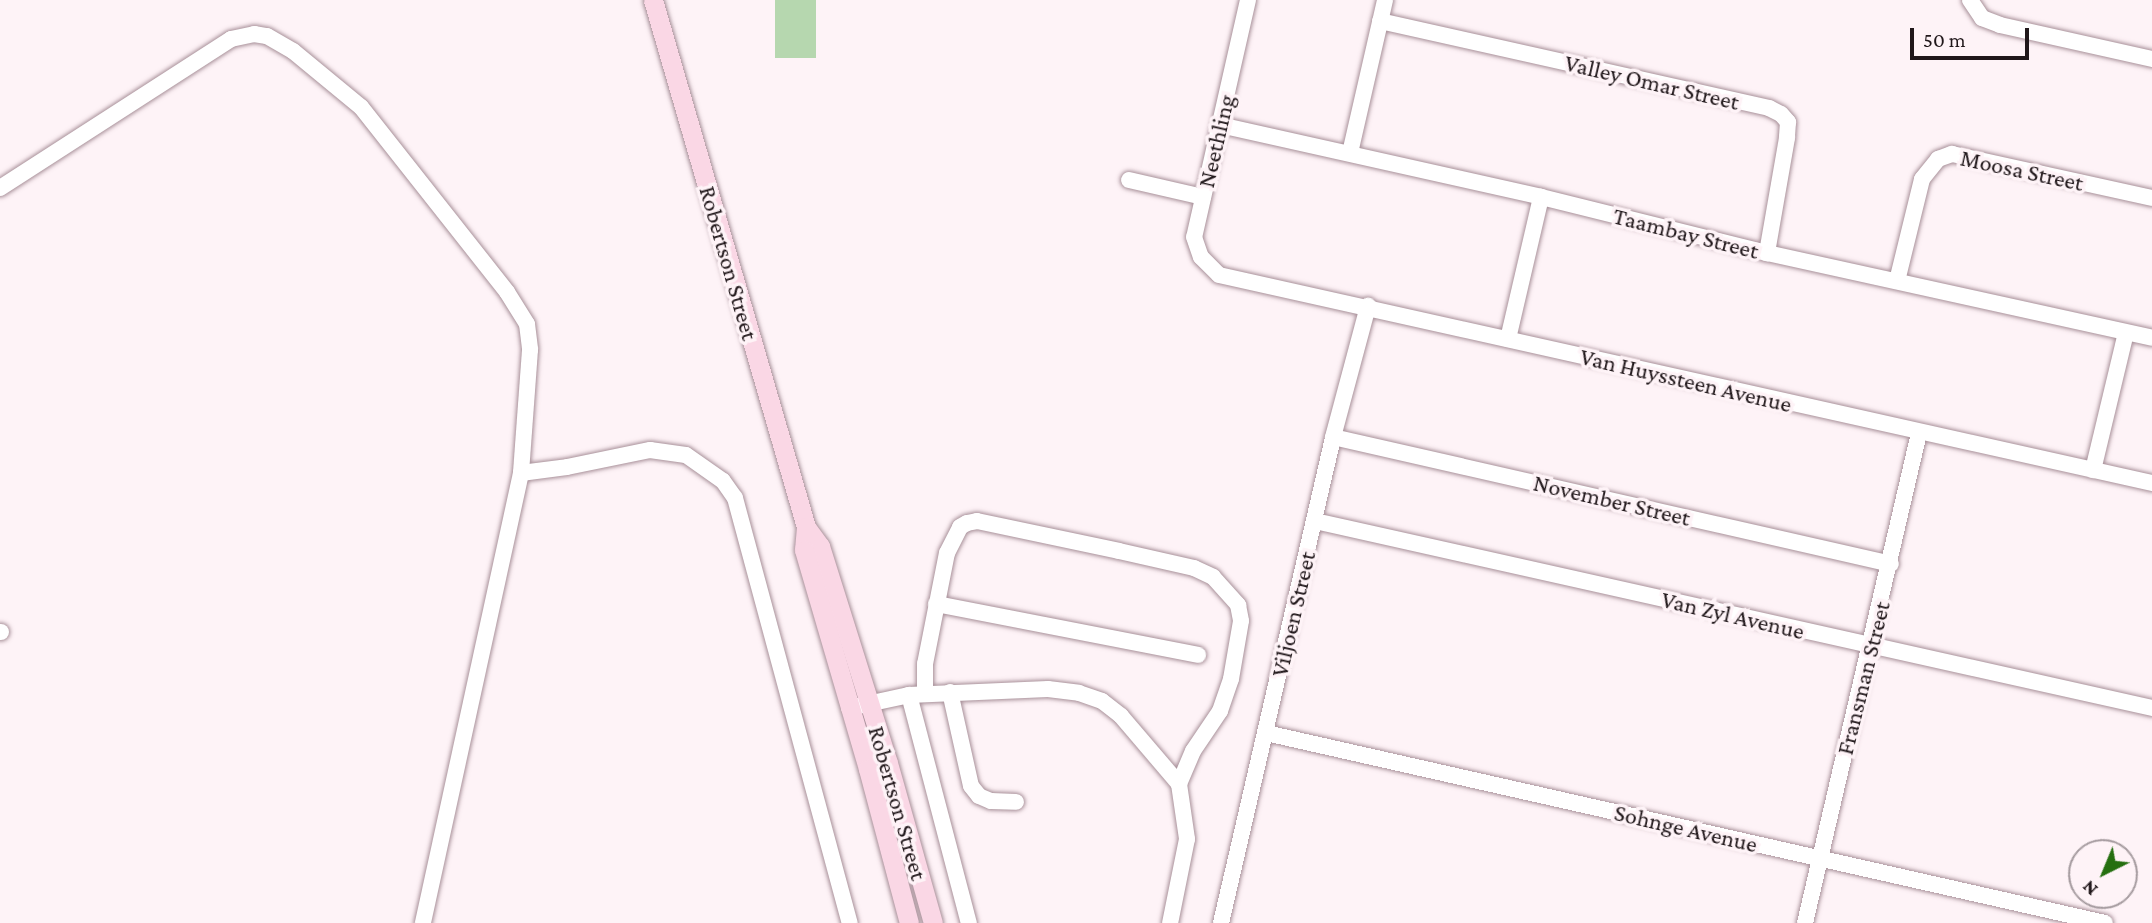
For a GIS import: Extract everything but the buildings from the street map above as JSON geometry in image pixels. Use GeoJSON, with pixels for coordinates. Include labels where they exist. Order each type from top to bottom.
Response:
{"type":"FeatureCollection","features":[{"type":"Feature","properties":{"kind":"main road","name":"Robertson Street"},"geometry":{"type":"LineString","coordinates":[[653,0],[806,527],[820,546],[933,923]]}},
{"type":"Feature","properties":{"kind":"main road","name":"Robertson Street"},"geometry":{"type":"LineString","coordinates":[[806,527],[804,550],[909,923]]}},
{"type":"Feature","properties":{"kind":"street","name":"Neethling"},"geometry":{"type":"LineString","coordinates":[[1219,275],[1201,257],[1195,245],[1203,197],[1248,0]]}},
{"type":"Feature","properties":{"kind":"street"},"geometry":{"type":"LineString","coordinates":[[1350,153],[1385,0]]}},
{"type":"Feature","properties":{"kind":"street"},"geometry":{"type":"LineString","coordinates":[[1970,0],[1982,18],[2000,25],[2152,59]]}},
{"type":"Feature","properties":{"kind":"street","name":"Valley Omar Street"},"geometry":{"type":"LineString","coordinates":[[1380,21],[1769,108],[1781,114],[1788,122],[1787,138],[1767,253]]}},
{"type":"Feature","properties":{"kind":"street"},"geometry":{"type":"LineString","coordinates":[[0,188],[231,39],[254,34],[267,36],[293,51],[360,107],[507,292],[527,324],[530,350],[521,473],[423,923]]}},
{"type":"Feature","properties":{"kind":"street","name":"Taambay Street"},"geometry":{"type":"LineString","coordinates":[[1220,125],[1541,197],[1767,253],[2152,338]]}},
{"type":"Feature","properties":{"kind":"street","name":"Moosa Street"},"geometry":{"type":"LineString","coordinates":[[1897,281],[1922,179],[1938,159],[1952,154],[2152,198]]}},
{"type":"Feature","properties":{"kind":"street"},"geometry":{"type":"LineString","coordinates":[[1129,180],[1203,197]]}},
{"type":"Feature","properties":{"kind":"street"},"geometry":{"type":"LineString","coordinates":[[1508,340],[1541,197]]}},
{"type":"Feature","properties":{"kind":"street","name":"Van Huyssteen Avenue"},"geometry":{"type":"LineString","coordinates":[[1219,275],[1368,306],[1919,433],[2152,483]]}},
{"type":"Feature","properties":{"kind":"street","name":"Viljoen Street"},"geometry":{"type":"LineString","coordinates":[[1221,923],[1334,437],[1368,306]]}},
{"type":"Feature","properties":{"kind":"street"},"geometry":{"type":"LineString","coordinates":[[2093,470],[2126,333]]}},
{"type":"Feature","properties":{"kind":"street","name":"Fransman Street"},"geometry":{"type":"LineString","coordinates":[[1805,923],[1891,564],[1919,433]]}},
{"type":"Feature","properties":{"kind":"street","name":"November Street"},"geometry":{"type":"LineString","coordinates":[[1334,437],[1891,564]]}},
{"type":"Feature","properties":{"kind":"street"},"geometry":{"type":"LineString","coordinates":[[521,473],[568,467],[650,450],[686,455],[708,469],[729,490],[739,511],[850,923]]}},
{"type":"Feature","properties":{"kind":"street"},"geometry":{"type":"LineString","coordinates":[[969,923],[917,695],[947,553],[960,527],[977,520],[1194,568],[1213,577],[1238,605],[1241,621],[1237,649],[1220,711],[1193,751],[1179,783],[1187,839],[1170,923]]}},
{"type":"Feature","properties":{"kind":"street","name":"Van Zyl Avenue"},"geometry":{"type":"LineString","coordinates":[[1315,521],[2152,708]]}},
{"type":"Feature","properties":{"kind":"street"},"geometry":{"type":"LineString","coordinates":[[936,604],[1198,655]]}},
{"type":"Feature","properties":{"kind":"street"},"geometry":{"type":"LineString","coordinates":[[849,708],[917,695],[950,692],[1048,688],[1079,693],[1102,701],[1128,723],[1179,783]]}},
{"type":"Feature","properties":{"kind":"street"},"geometry":{"type":"LineString","coordinates":[[950,692],[971,786],[979,796],[991,801],[1016,802]]}},
{"type":"Feature","properties":{"kind":"street","name":"Sohnge Avenue"},"geometry":{"type":"LineString","coordinates":[[1266,733],[2105,923]]}},
{"type":"Feature","properties":{"kind":"green space"},"geometry":{"type":"Polygon","coordinates":[[[775,0],[816,0],[816,58],[775,58],[775,0]]]}}]}
